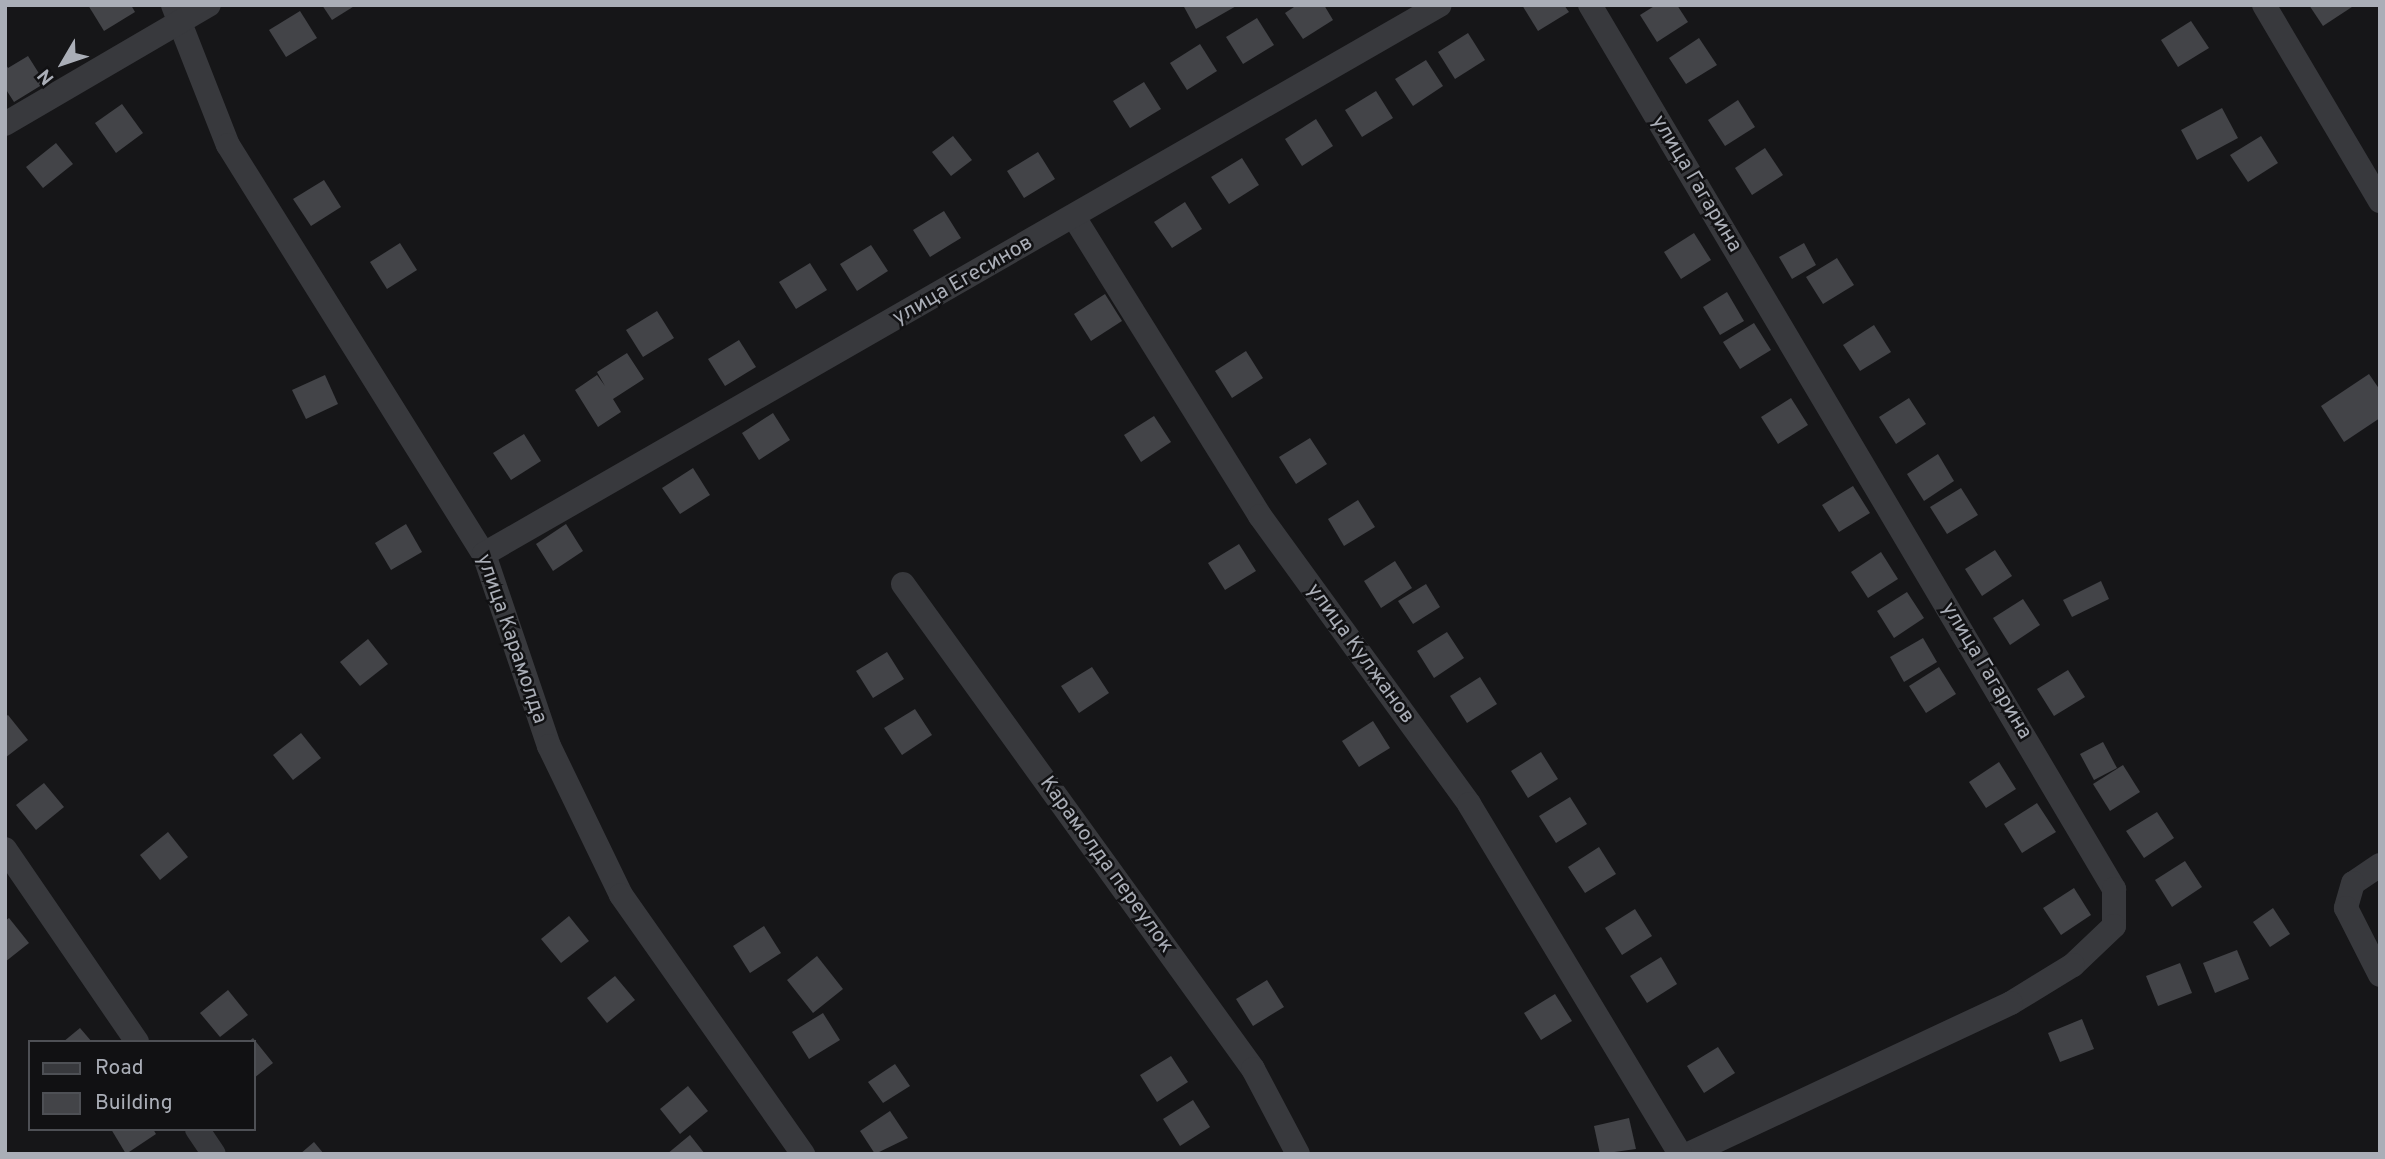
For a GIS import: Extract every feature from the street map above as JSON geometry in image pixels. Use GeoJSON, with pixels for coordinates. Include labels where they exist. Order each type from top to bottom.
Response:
{"type":"FeatureCollection","features":[{"type":"Feature","properties":{"kind":"street"},"geometry":{"type":"LineString","coordinates":[[5,124],[178,13],[209,5]]}},
{"type":"Feature","properties":{"kind":"street","name":"улица Егесинов"},"geometry":{"type":"LineString","coordinates":[[484,554],[1440,5]]}},
{"type":"Feature","properties":{"kind":"street","name":"улица Гагарина"},"geometry":{"type":"LineString","coordinates":[[1590,5],[2114,889],[2114,926],[2073,965],[2011,1003],[1688,1154]]}},
{"type":"Feature","properties":{"kind":"street"},"geometry":{"type":"LineString","coordinates":[[2264,5],[2380,201]]}},
{"type":"Feature","properties":{"kind":"street","name":"улица Карамолда"},"geometry":{"type":"LineString","coordinates":[[178,13],[228,145],[484,554],[549,746],[621,895],[803,1154]]}},
{"type":"Feature","properties":{"kind":"street","name":"улица Кулжанов"},"geometry":{"type":"LineString","coordinates":[[1074,217],[1260,516],[1469,804],[1640,1094],[1680,1154]]}},
{"type":"Feature","properties":{"kind":"street","name":"Карамолда переулок"},"geometry":{"type":"LineString","coordinates":[[903,584],[1253,1069],[1298,1154]]}},
{"type":"Feature","properties":{"kind":"street"},"geometry":{"type":"LineString","coordinates":[[5,849],[136,1040]]}},
{"type":"Feature","properties":{"kind":"street"},"geometry":{"type":"LineString","coordinates":[[2380,865],[2353,883],[2346,908],[2380,975]]}},
{"type":"Feature","properties":{"kind":"street"},"geometry":{"type":"LineString","coordinates":[[198,1131],[214,1154]]}},
{"type":"Feature","properties":{"kind":"building"},"geometry":{"type":"Polygon","coordinates":[[[88,5],[131,5],[135,12],[104,31],[88,5]]]}},
{"type":"Feature","properties":{"kind":"building"},"geometry":{"type":"Polygon","coordinates":[[[322,5],[356,5],[332,20],[322,5]]]}},
{"type":"Feature","properties":{"kind":"building"},"geometry":{"type":"Polygon","coordinates":[[[1183,5],[1238,5],[1196,29],[1183,5]]]}},
{"type":"Feature","properties":{"kind":"building"},"geometry":{"type":"Polygon","coordinates":[[[1297,5],[1324,5],[1333,20],[1303,39],[1285,13],[1297,5]]]}},
{"type":"Feature","properties":{"kind":"building"},"geometry":{"type":"Polygon","coordinates":[[[1522,5],[1564,5],[1569,12],[1538,31],[1522,5]]]}},
{"type":"Feature","properties":{"kind":"building"},"geometry":{"type":"Polygon","coordinates":[[[1656,5],[1677,5],[1688,22],[1657,42],[1640,15],[1656,5]]]}},
{"type":"Feature","properties":{"kind":"building"},"geometry":{"type":"Polygon","coordinates":[[[2309,5],[2355,5],[2323,26],[2309,5]]]}},
{"type":"Feature","properties":{"kind":"building"},"geometry":{"type":"Polygon","coordinates":[[[300,11],[317,38],[286,57],[269,30],[300,11]]]}},
{"type":"Feature","properties":{"kind":"building"},"geometry":{"type":"Polygon","coordinates":[[[1257,18],[1274,45],[1243,64],[1226,37],[1257,18]]]}},
{"type":"Feature","properties":{"kind":"building"},"geometry":{"type":"Polygon","coordinates":[[[2191,21],[2209,48],[2178,67],[2161,40],[2191,21]]]}},
{"type":"Feature","properties":{"kind":"building"},"geometry":{"type":"Polygon","coordinates":[[[1468,33],[1485,60],[1455,79],[1438,52],[1468,33]]]}},
{"type":"Feature","properties":{"kind":"building"},"geometry":{"type":"Polygon","coordinates":[[[1699,38],[1717,65],[1686,84],[1669,58],[1699,38]]]}},
{"type":"Feature","properties":{"kind":"building"},"geometry":{"type":"Polygon","coordinates":[[[1200,44],[1217,71],[1187,90],[1170,63],[1200,44]]]}},
{"type":"Feature","properties":{"kind":"building"},"geometry":{"type":"Polygon","coordinates":[[[28,56],[45,83],[14,102],[5,88],[5,63],[8,68],[28,56]]]}},
{"type":"Feature","properties":{"kind":"building"},"geometry":{"type":"Polygon","coordinates":[[[1426,60],[1443,86],[1413,106],[1395,79],[1426,60]]]}},
{"type":"Feature","properties":{"kind":"building"},"geometry":{"type":"Polygon","coordinates":[[[1144,82],[1161,109],[1130,128],[1113,101],[1144,82]]]}},
{"type":"Feature","properties":{"kind":"building"},"geometry":{"type":"Polygon","coordinates":[[[1376,91],[1393,118],[1362,137],[1345,110],[1376,91]]]}},
{"type":"Feature","properties":{"kind":"building"},"geometry":{"type":"Polygon","coordinates":[[[1738,100],[1755,127],[1725,146],[1708,120],[1738,100]]]}},
{"type":"Feature","properties":{"kind":"building"},"geometry":{"type":"Polygon","coordinates":[[[122,104],[143,133],[116,153],[95,123],[122,104]]]}},
{"type":"Feature","properties":{"kind":"building"},"geometry":{"type":"Polygon","coordinates":[[[2222,108],[2238,138],[2197,160],[2181,130],[2222,108]]]}},
{"type":"Feature","properties":{"kind":"building"},"geometry":{"type":"Polygon","coordinates":[[[1316,119],[1333,146],[1302,166],[1285,139],[1316,119]]]}},
{"type":"Feature","properties":{"kind":"building"},"geometry":{"type":"Polygon","coordinates":[[[953,136],[972,160],[951,176],[932,152],[953,136]]]}},
{"type":"Feature","properties":{"kind":"building"},"geometry":{"type":"Polygon","coordinates":[[[2261,136],[2278,163],[2248,182],[2230,155],[2261,136]]]}},
{"type":"Feature","properties":{"kind":"building"},"geometry":{"type":"Polygon","coordinates":[[[56,143],[73,164],[43,188],[26,167],[56,143]]]}},
{"type":"Feature","properties":{"kind":"building"},"geometry":{"type":"Polygon","coordinates":[[[1765,148],[1783,175],[1752,195],[1735,168],[1765,148]]]}},
{"type":"Feature","properties":{"kind":"building"},"geometry":{"type":"Polygon","coordinates":[[[1038,152],[1055,179],[1024,198],[1007,171],[1038,152]]]}},
{"type":"Feature","properties":{"kind":"building"},"geometry":{"type":"Polygon","coordinates":[[[1242,158],[1259,185],[1229,204],[1211,177],[1242,158]]]}},
{"type":"Feature","properties":{"kind":"building"},"geometry":{"type":"Polygon","coordinates":[[[324,180],[341,207],[311,226],[293,199],[324,180]]]}},
{"type":"Feature","properties":{"kind":"building"},"geometry":{"type":"Polygon","coordinates":[[[1185,202],[1202,229],[1172,248],[1154,222],[1185,202]]]}},
{"type":"Feature","properties":{"kind":"building"},"geometry":{"type":"Polygon","coordinates":[[[944,211],[961,238],[930,257],[913,230],[944,211]]]}},
{"type":"Feature","properties":{"kind":"building"},"geometry":{"type":"Polygon","coordinates":[[[1694,233],[1711,260],[1681,279],[1664,252],[1694,233]]]}},
{"type":"Feature","properties":{"kind":"building"},"geometry":{"type":"Polygon","coordinates":[[[400,243],[417,270],[387,289],[370,262],[400,243]]]}},
{"type":"Feature","properties":{"kind":"building"},"geometry":{"type":"Polygon","coordinates":[[[1804,243],[1816,265],[1792,279],[1779,257],[1804,243]]]}},
{"type":"Feature","properties":{"kind":"building"},"geometry":{"type":"Polygon","coordinates":[[[871,245],[888,271],[857,291],[840,264],[871,245]]]}},
{"type":"Feature","properties":{"kind":"building"},"geometry":{"type":"Polygon","coordinates":[[[1837,258],[1854,285],[1823,304],[1806,277],[1837,258]]]}},
{"type":"Feature","properties":{"kind":"building"},"geometry":{"type":"Polygon","coordinates":[[[810,263],[827,290],[796,309],[779,282],[810,263]]]}},
{"type":"Feature","properties":{"kind":"building"},"geometry":{"type":"Polygon","coordinates":[[[1727,292],[1744,321],[1720,335],[1703,307],[1727,292]]]}},
{"type":"Feature","properties":{"kind":"building"},"geometry":{"type":"Polygon","coordinates":[[[1105,294],[1122,321],[1091,341],[1074,314],[1105,294]]]}},
{"type":"Feature","properties":{"kind":"building"},"geometry":{"type":"Polygon","coordinates":[[[657,311],[674,338],[643,357],[626,330],[657,311]]]}},
{"type":"Feature","properties":{"kind":"building"},"geometry":{"type":"Polygon","coordinates":[[[1754,323],[1771,350],[1740,369],[1723,342],[1754,323]]]}},
{"type":"Feature","properties":{"kind":"building"},"geometry":{"type":"Polygon","coordinates":[[[1874,325],[1891,352],[1860,371],[1843,345],[1874,325]]]}},
{"type":"Feature","properties":{"kind":"building"},"geometry":{"type":"Polygon","coordinates":[[[739,340],[756,367],[725,386],[708,359],[739,340]]]}},
{"type":"Feature","properties":{"kind":"building"},"geometry":{"type":"Polygon","coordinates":[[[1246,351],[1263,378],[1232,398],[1215,371],[1246,351]]]}},
{"type":"Feature","properties":{"kind":"building"},"geometry":{"type":"Polygon","coordinates":[[[627,353],[644,379],[613,399],[621,412],[598,427],[575,390],[597,375],[605,386],[597,372],[627,353]]]}},
{"type":"Feature","properties":{"kind":"building"},"geometry":{"type":"Polygon","coordinates":[[[2369,374],[2380,390],[2380,418],[2344,442],[2321,406],[2369,374]]]}},
{"type":"Feature","properties":{"kind":"building"},"geometry":{"type":"Polygon","coordinates":[[[325,375],[338,404],[306,419],[292,390],[325,375]]]}},
{"type":"Feature","properties":{"kind":"building"},"geometry":{"type":"Polygon","coordinates":[[[1791,398],[1808,425],[1778,444],[1761,417],[1791,398]]]}},
{"type":"Feature","properties":{"kind":"building"},"geometry":{"type":"Polygon","coordinates":[[[1909,398],[1926,424],[1896,444],[1879,417],[1909,398]]]}},
{"type":"Feature","properties":{"kind":"building"},"geometry":{"type":"Polygon","coordinates":[[[773,413],[790,440],[759,460],[742,433],[773,413]]]}},
{"type":"Feature","properties":{"kind":"building"},"geometry":{"type":"Polygon","coordinates":[[[1154,416],[1171,442],[1141,462],[1124,435],[1154,416]]]}},
{"type":"Feature","properties":{"kind":"building"},"geometry":{"type":"Polygon","coordinates":[[[524,434],[541,461],[511,480],[493,453],[524,434]]]}},
{"type":"Feature","properties":{"kind":"building"},"geometry":{"type":"Polygon","coordinates":[[[1310,438],[1327,464],[1296,484],[1279,457],[1310,438]]]}},
{"type":"Feature","properties":{"kind":"building"},"geometry":{"type":"Polygon","coordinates":[[[1938,454],[1954,481],[1924,501],[1907,474],[1938,454]]]}},
{"type":"Feature","properties":{"kind":"building"},"geometry":{"type":"Polygon","coordinates":[[[693,468],[710,495],[680,514],[662,488],[693,468]]]}},
{"type":"Feature","properties":{"kind":"building"},"geometry":{"type":"Polygon","coordinates":[[[1853,486],[1870,513],[1839,532],[1822,505],[1853,486]]]}},
{"type":"Feature","properties":{"kind":"building"},"geometry":{"type":"Polygon","coordinates":[[[1961,488],[1978,515],[1947,534],[1930,507],[1961,488]]]}},
{"type":"Feature","properties":{"kind":"building"},"geometry":{"type":"Polygon","coordinates":[[[1358,500],[1375,527],[1344,546],[1328,519],[1358,500]]]}},
{"type":"Feature","properties":{"kind":"building"},"geometry":{"type":"Polygon","coordinates":[[[406,524],[422,552],[391,570],[375,543],[406,524]]]}},
{"type":"Feature","properties":{"kind":"building"},"geometry":{"type":"Polygon","coordinates":[[[566,524],[583,551],[553,571],[536,544],[566,524]]]}},
{"type":"Feature","properties":{"kind":"building"},"geometry":{"type":"Polygon","coordinates":[[[1239,544],[1256,571],[1225,590],[1208,563],[1239,544]]]}},
{"type":"Feature","properties":{"kind":"building"},"geometry":{"type":"Polygon","coordinates":[[[1995,550],[2012,576],[1982,596],[1965,569],[1995,550]]]}},
{"type":"Feature","properties":{"kind":"building"},"geometry":{"type":"Polygon","coordinates":[[[1881,552],[1898,579],[1868,598],[1851,572],[1881,552]]]}},
{"type":"Feature","properties":{"kind":"building"},"geometry":{"type":"Polygon","coordinates":[[[1395,561],[1412,588],[1381,608],[1364,581],[1395,561]]]}},
{"type":"Feature","properties":{"kind":"building"},"geometry":{"type":"Polygon","coordinates":[[[2101,581],[2109,599],[2072,617],[2063,600],[2101,581]]]}},
{"type":"Feature","properties":{"kind":"building"},"geometry":{"type":"Polygon","coordinates":[[[1426,584],[1440,607],[1413,624],[1398,601],[1426,584]]]}},
{"type":"Feature","properties":{"kind":"building"},"geometry":{"type":"Polygon","coordinates":[[[1907,592],[1924,618],[1894,638],[1877,611],[1907,592]]]}},
{"type":"Feature","properties":{"kind":"building"},"geometry":{"type":"Polygon","coordinates":[[[2023,599],[2040,625],[2010,645],[1993,618],[2023,599]]]}},
{"type":"Feature","properties":{"kind":"building"},"geometry":{"type":"Polygon","coordinates":[[[1447,632],[1464,658],[1434,678],[1417,651],[1447,632]]]}},
{"type":"Feature","properties":{"kind":"building"},"geometry":{"type":"Polygon","coordinates":[[[1923,638],[1937,662],[1904,682],[1890,657],[1923,638]]]}},
{"type":"Feature","properties":{"kind":"building"},"geometry":{"type":"Polygon","coordinates":[[[368,639],[388,664],[360,686],[340,662],[368,639]]]}},
{"type":"Feature","properties":{"kind":"building"},"geometry":{"type":"Polygon","coordinates":[[[887,652],[904,679],[873,698],[856,671],[887,652]]]}},
{"type":"Feature","properties":{"kind":"building"},"geometry":{"type":"Polygon","coordinates":[[[1092,667],[1109,693],[1079,713],[1061,686],[1092,667]]]}},
{"type":"Feature","properties":{"kind":"building"},"geometry":{"type":"Polygon","coordinates":[[[1939,667],[1956,694],[1926,713],[1909,686],[1939,667]]]}},
{"type":"Feature","properties":{"kind":"building"},"geometry":{"type":"Polygon","coordinates":[[[2068,670],[2085,697],[2054,716],[2037,689],[2068,670]]]}},
{"type":"Feature","properties":{"kind":"building"},"geometry":{"type":"Polygon","coordinates":[[[1480,677],[1497,704],[1467,723],[1450,696],[1480,677]]]}},
{"type":"Feature","properties":{"kind":"building"},"geometry":{"type":"Polygon","coordinates":[[[915,709],[932,735],[902,755],[884,728],[915,709]]]}},
{"type":"Feature","properties":{"kind":"building"},"geometry":{"type":"Polygon","coordinates":[[[8,715],[28,740],[5,758],[5,717],[8,715]]]}},
{"type":"Feature","properties":{"kind":"building"},"geometry":{"type":"Polygon","coordinates":[[[1373,721],[1390,748],[1359,767],[1342,741],[1373,721]]]}},
{"type":"Feature","properties":{"kind":"building"},"geometry":{"type":"Polygon","coordinates":[[[301,733],[321,758],[293,780],[273,755],[301,733]]]}},
{"type":"Feature","properties":{"kind":"building"},"geometry":{"type":"Polygon","coordinates":[[[2103,742],[2117,768],[2094,780],[2080,754],[2103,742]]]}},
{"type":"Feature","properties":{"kind":"building"},"geometry":{"type":"Polygon","coordinates":[[[1541,752],[1558,779],[1528,798],[1511,771],[1541,752]]]}},
{"type":"Feature","properties":{"kind":"building"},"geometry":{"type":"Polygon","coordinates":[[[1999,762],[2016,789],[1986,808],[1969,782],[1999,762]]]}},
{"type":"Feature","properties":{"kind":"building"},"geometry":{"type":"Polygon","coordinates":[[[2123,765],[2140,792],[2110,811],[2093,784],[2123,765]]]}},
{"type":"Feature","properties":{"kind":"building"},"geometry":{"type":"Polygon","coordinates":[[[44,783],[64,807],[36,830],[16,805],[44,783]]]}},
{"type":"Feature","properties":{"kind":"building"},"geometry":{"type":"Polygon","coordinates":[[[1570,797],[1587,824],[1556,843],[1539,816],[1570,797]]]}},
{"type":"Feature","properties":{"kind":"building"},"geometry":{"type":"Polygon","coordinates":[[[2037,803],[2056,832],[2022,853],[2004,824],[2037,803]]]}},
{"type":"Feature","properties":{"kind":"building"},"geometry":{"type":"Polygon","coordinates":[[[2157,812],[2174,838],[2144,858],[2126,831],[2157,812]]]}},
{"type":"Feature","properties":{"kind":"building"},"geometry":{"type":"Polygon","coordinates":[[[168,832],[188,857],[160,880],[140,855],[168,832]]]}},
{"type":"Feature","properties":{"kind":"building"},"geometry":{"type":"Polygon","coordinates":[[[1599,847],[1616,874],[1585,893],[1568,867],[1599,847]]]}},
{"type":"Feature","properties":{"kind":"building"},"geometry":{"type":"Polygon","coordinates":[[[2185,861],[2202,887],[2172,907],[2155,880],[2185,861]]]}},
{"type":"Feature","properties":{"kind":"building"},"geometry":{"type":"Polygon","coordinates":[[[2074,888],[2091,915],[2061,935],[2043,908],[2074,888]]]}},
{"type":"Feature","properties":{"kind":"building"},"geometry":{"type":"Polygon","coordinates":[[[2273,908],[2290,934],[2270,947],[2253,922],[2273,908]]]}},
{"type":"Feature","properties":{"kind":"building"},"geometry":{"type":"Polygon","coordinates":[[[1635,909],[1652,936],[1622,955],[1605,928],[1635,909]]]}},
{"type":"Feature","properties":{"kind":"building"},"geometry":{"type":"Polygon","coordinates":[[[569,916],[589,941],[561,963],[541,939],[569,916]]]}},
{"type":"Feature","properties":{"kind":"building"},"geometry":{"type":"Polygon","coordinates":[[[9,918],[29,943],[5,962],[5,921],[9,918]]]}},
{"type":"Feature","properties":{"kind":"building"},"geometry":{"type":"Polygon","coordinates":[[[764,926],[781,953],[750,973],[733,946],[764,926]]]}},
{"type":"Feature","properties":{"kind":"building"},"geometry":{"type":"Polygon","coordinates":[[[2237,950],[2249,979],[2215,993],[2203,963],[2237,950]]]}},
{"type":"Feature","properties":{"kind":"building"},"geometry":{"type":"Polygon","coordinates":[[[817,956],[843,989],[813,1013],[787,980],[817,956]]]}},
{"type":"Feature","properties":{"kind":"building"},"geometry":{"type":"Polygon","coordinates":[[[1661,957],[1677,984],[1647,1003],[1630,976],[1661,957]]]}},
{"type":"Feature","properties":{"kind":"building"},"geometry":{"type":"Polygon","coordinates":[[[2180,963],[2192,993],[2158,1006],[2146,976],[2180,963]]]}},
{"type":"Feature","properties":{"kind":"building"},"geometry":{"type":"Polygon","coordinates":[[[615,976],[635,1000],[607,1023],[587,998],[615,976]]]}},
{"type":"Feature","properties":{"kind":"building"},"geometry":{"type":"Polygon","coordinates":[[[1267,980],[1284,1007],[1253,1026],[1236,999],[1267,980]]]}},
{"type":"Feature","properties":{"kind":"building"},"geometry":{"type":"Polygon","coordinates":[[[228,990],[248,1015],[220,1037],[200,1013],[228,990]]]}},
{"type":"Feature","properties":{"kind":"building"},"geometry":{"type":"Polygon","coordinates":[[[1555,994],[1572,1021],[1541,1040],[1524,1013],[1555,994]]]}},
{"type":"Feature","properties":{"kind":"building"},"geometry":{"type":"Polygon","coordinates":[[[823,1013],[840,1040],[809,1059],[792,1032],[823,1013]]]}},
{"type":"Feature","properties":{"kind":"building"},"geometry":{"type":"Polygon","coordinates":[[[2082,1019],[2094,1049],[2060,1062],[2048,1033],[2082,1019]]]}},
{"type":"Feature","properties":{"kind":"building"},"geometry":{"type":"Polygon","coordinates":[[[80,1028],[90,1040],[65,1040],[80,1028]]]}},
{"type":"Feature","properties":{"kind":"building"},"geometry":{"type":"Polygon","coordinates":[[[256,1042],[273,1063],[256,1076],[256,1042]]]}},
{"type":"Feature","properties":{"kind":"building"},"geometry":{"type":"Polygon","coordinates":[[[1718,1047],[1735,1073],[1704,1093],[1687,1066],[1718,1047]]]}},
{"type":"Feature","properties":{"kind":"building"},"geometry":{"type":"Polygon","coordinates":[[[1171,1056],[1188,1082],[1157,1102],[1140,1075],[1171,1056]]]}},
{"type":"Feature","properties":{"kind":"building"},"geometry":{"type":"Polygon","coordinates":[[[895,1064],[910,1086],[883,1103],[868,1082],[895,1064]]]}},
{"type":"Feature","properties":{"kind":"building"},"geometry":{"type":"Polygon","coordinates":[[[688,1086],[708,1111],[680,1134],[660,1109],[688,1086]]]}},
{"type":"Feature","properties":{"kind":"building"},"geometry":{"type":"Polygon","coordinates":[[[1193,1100],[1210,1127],[1180,1146],[1163,1119],[1193,1100]]]}},
{"type":"Feature","properties":{"kind":"building"},"geometry":{"type":"Polygon","coordinates":[[[890,1111],[908,1138],[875,1154],[860,1131],[890,1111]]]}},
{"type":"Feature","properties":{"kind":"building"},"geometry":{"type":"Polygon","coordinates":[[[1629,1118],[1636,1149],[1600,1154],[1594,1126],[1629,1118]]]}},
{"type":"Feature","properties":{"kind":"building"},"geometry":{"type":"Polygon","coordinates":[[[112,1131],[154,1131],[156,1134],[126,1154],[112,1131]]]}},
{"type":"Feature","properties":{"kind":"building"},"geometry":{"type":"Polygon","coordinates":[[[690,1135],[705,1154],[667,1154],[690,1135]]]}},
{"type":"Feature","properties":{"kind":"building"},"geometry":{"type":"Polygon","coordinates":[[[314,1142],[324,1154],[300,1154],[314,1142]]]}}]}
